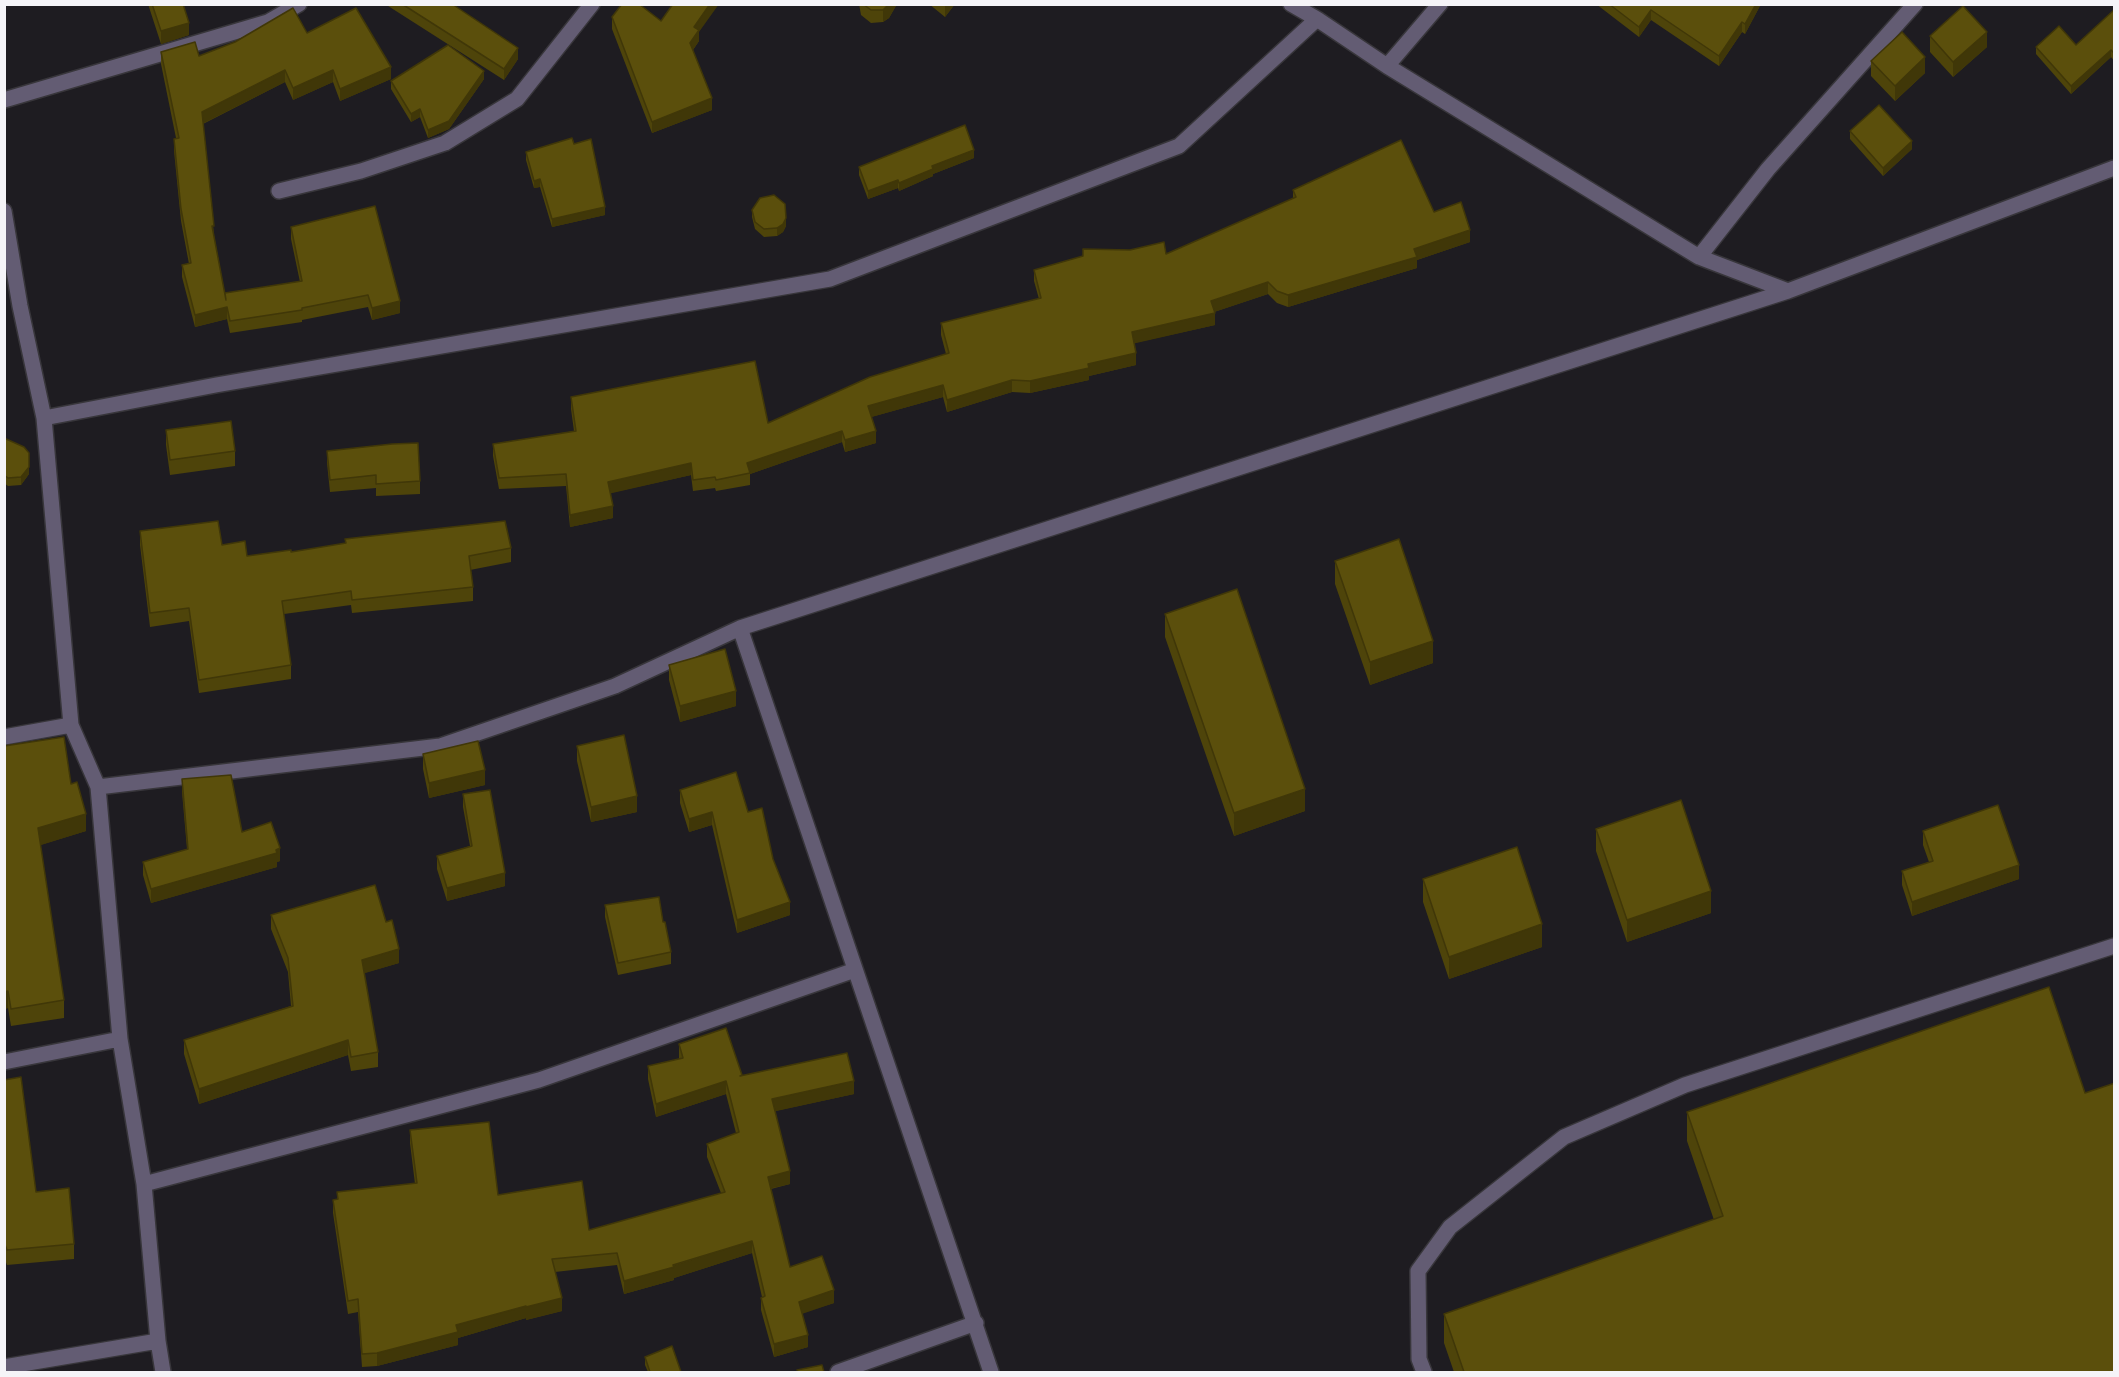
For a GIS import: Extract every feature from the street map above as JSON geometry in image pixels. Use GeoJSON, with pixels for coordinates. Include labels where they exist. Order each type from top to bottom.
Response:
{"type":"FeatureCollection","features":[{"type":"Feature","properties":{"kind":"street"},"geometry":{"type":"LineString","coordinates":[[4,100],[268,22],[299,4]]}},
{"type":"Feature","properties":{"kind":"street"},"geometry":{"type":"LineString","coordinates":[[279,191],[361,171],[445,143],[517,99],[592,4]]}},
{"type":"Feature","properties":{"kind":"street"},"geometry":{"type":"LineString","coordinates":[[1291,4],[1387,66],[1699,257],[1788,291]]}},
{"type":"Feature","properties":{"kind":"street"},"geometry":{"type":"LineString","coordinates":[[1387,66],[1440,4]]}},
{"type":"Feature","properties":{"kind":"street"},"geometry":{"type":"LineString","coordinates":[[1699,257],[1768,170],[1915,4]]}},
{"type":"Feature","properties":{"kind":"street"},"geometry":{"type":"LineString","coordinates":[[44,418],[216,385],[830,279],[1179,146],[1317,19]]}},
{"type":"Feature","properties":{"kind":"street"},"geometry":{"type":"LineString","coordinates":[[98,787],[440,746],[615,686],[740,628],[1788,291],[2115,168]]}},
{"type":"Feature","properties":{"kind":"street"},"geometry":{"type":"LineString","coordinates":[[4,211],[20,306],[44,418],[71,725],[98,787],[120,1039],[144,1184],[158,1341],[163,1372]]}},
{"type":"Feature","properties":{"kind":"street"},"geometry":{"type":"LineString","coordinates":[[4,309],[20,306]]}},
{"type":"Feature","properties":{"kind":"street"},"geometry":{"type":"LineString","coordinates":[[740,628],[991,1372]]}},
{"type":"Feature","properties":{"kind":"street"},"geometry":{"type":"LineString","coordinates":[[4,737],[71,725]]}},
{"type":"Feature","properties":{"kind":"street"},"geometry":{"type":"LineString","coordinates":[[1424,1372],[1419,1359],[1418,1271],[1450,1227],[1564,1137],[1684,1085],[2115,946]]}},
{"type":"Feature","properties":{"kind":"street"},"geometry":{"type":"LineString","coordinates":[[144,1184],[539,1080],[855,970]]}},
{"type":"Feature","properties":{"kind":"street"},"geometry":{"type":"LineString","coordinates":[[4,1062],[120,1039]]}},
{"type":"Feature","properties":{"kind":"street"},"geometry":{"type":"LineString","coordinates":[[838,1372],[976,1323]]}},
{"type":"Feature","properties":{"kind":"street"},"geometry":{"type":"LineString","coordinates":[[4,1367],[158,1341]]}},
{"type":"Feature","properties":{"kind":"building"},"geometry":{"type":"Polygon","coordinates":[[[152,4],[183,4],[189,23],[161,31],[152,4]]]}},
{"type":"Feature","properties":{"kind":"building"},"geometry":{"type":"Polygon","coordinates":[[[402,4],[452,4],[518,48],[504,69],[402,4]]]}},
{"type":"Feature","properties":{"kind":"building"},"geometry":{"type":"Polygon","coordinates":[[[622,4],[639,4],[661,21],[673,4],[710,4],[694,27],[699,30],[690,43],[712,98],[652,122],[612,17],[622,4]]]}},
{"type":"Feature","properties":{"kind":"building"},"geometry":{"type":"Polygon","coordinates":[[[863,4],[889,4],[883,10],[871,10],[863,4]]]}},
{"type":"Feature","properties":{"kind":"building"},"geometry":{"type":"Polygon","coordinates":[[[1609,4],[1756,4],[1745,24],[1742,22],[1719,56],[1651,10],[1639,27],[1609,4]]]}},
{"type":"Feature","properties":{"kind":"building"},"geometry":{"type":"Polygon","coordinates":[[[1963,6],[1987,32],[1953,62],[1930,36],[1963,6]]]}},
{"type":"Feature","properties":{"kind":"building"},"geometry":{"type":"Polygon","coordinates":[[[293,8],[307,33],[356,8],[391,67],[340,89],[333,70],[293,88],[285,70],[202,112],[214,226],[212,226],[226,300],[225,293],[302,281],[291,227],[375,206],[400,301],[372,308],[368,295],[302,308],[302,310],[230,321],[227,307],[195,315],[182,265],[191,263],[181,209],[174,139],[179,138],[161,52],[195,42],[199,56],[235,42],[293,8]]]}},
{"type":"Feature","properties":{"kind":"building"},"geometry":{"type":"Polygon","coordinates":[[[2115,9],[2115,54],[2111,50],[2071,86],[2036,47],[2059,26],[2076,45],[2115,9]]]}},
{"type":"Feature","properties":{"kind":"building"},"geometry":{"type":"Polygon","coordinates":[[[1902,32],[1925,57],[1895,86],[1871,61],[1902,32]]]}},
{"type":"Feature","properties":{"kind":"building"},"geometry":{"type":"Polygon","coordinates":[[[448,45],[484,71],[449,121],[428,130],[420,109],[411,114],[391,81],[448,45]]]}},
{"type":"Feature","properties":{"kind":"building"},"geometry":{"type":"Polygon","coordinates":[[[1879,105],[1912,141],[1883,168],[1850,131],[1879,105]]]}},
{"type":"Feature","properties":{"kind":"building"},"geometry":{"type":"Polygon","coordinates":[[[965,125],[974,150],[932,166],[933,169],[899,183],[898,180],[868,191],[859,167],[965,125]]]}},
{"type":"Feature","properties":{"kind":"building"},"geometry":{"type":"Polygon","coordinates":[[[572,138],[574,144],[591,139],[605,207],[552,219],[540,179],[534,181],[526,152],[572,138]]]}},
{"type":"Feature","properties":{"kind":"building"},"geometry":{"type":"Polygon","coordinates":[[[1401,140],[1434,212],[1461,202],[1470,230],[1414,249],[1417,257],[1288,295],[1277,291],[1268,282],[1211,301],[1215,313],[1132,332],[1136,353],[1088,364],[1089,368],[1030,381],[1012,380],[947,400],[943,385],[868,406],[876,431],[845,440],[842,431],[747,463],[750,473],[716,480],[715,477],[693,480],[691,463],[608,482],[613,506],[570,515],[566,474],[499,478],[493,444],[576,431],[571,397],[755,361],[768,423],[870,377],[949,353],[941,323],[1041,298],[1034,270],[1083,256],[1083,249],[1130,250],[1164,242],[1166,254],[1296,197],[1293,190],[1401,140]]]}},
{"type":"Feature","properties":{"kind":"building"},"geometry":{"type":"Polygon","coordinates":[[[774,195],[785,204],[786,218],[777,228],[764,229],[755,222],[752,210],[760,198],[774,195]]]}},
{"type":"Feature","properties":{"kind":"building"},"geometry":{"type":"Polygon","coordinates":[[[231,421],[235,451],[170,460],[166,430],[231,421]]]}},
{"type":"Feature","properties":{"kind":"building"},"geometry":{"type":"Polygon","coordinates":[[[4,438],[24,447],[29,453],[29,467],[21,477],[8,478],[4,475],[4,438]]]}},
{"type":"Feature","properties":{"kind":"building"},"geometry":{"type":"Polygon","coordinates":[[[418,443],[420,481],[376,484],[376,475],[330,480],[327,451],[418,443]]]}},
{"type":"Feature","properties":{"kind":"building"},"geometry":{"type":"Polygon","coordinates":[[[218,521],[222,545],[245,541],[247,556],[346,543],[345,539],[505,521],[511,548],[469,556],[473,587],[352,600],[351,591],[282,601],[291,665],[199,680],[189,608],[150,613],[140,531],[218,521]]]}},
{"type":"Feature","properties":{"kind":"building"},"geometry":{"type":"Polygon","coordinates":[[[1399,539],[1433,641],[1370,662],[1335,561],[1399,539]]]}},
{"type":"Feature","properties":{"kind":"building"},"geometry":{"type":"Polygon","coordinates":[[[1237,589],[1305,789],[1234,813],[1165,614],[1237,589]]]}},
{"type":"Feature","properties":{"kind":"building"},"geometry":{"type":"Polygon","coordinates":[[[725,649],[736,691],[680,706],[669,665],[725,649]]]}},
{"type":"Feature","properties":{"kind":"building"},"geometry":{"type":"Polygon","coordinates":[[[624,735],[637,796],[591,807],[577,746],[624,735]]]}},
{"type":"Feature","properties":{"kind":"building"},"geometry":{"type":"Polygon","coordinates":[[[64,737],[71,784],[77,782],[86,814],[38,828],[64,1000],[11,1009],[8,991],[4,992],[4,746],[64,737]]]}},
{"type":"Feature","properties":{"kind":"building"},"geometry":{"type":"Polygon","coordinates":[[[478,741],[485,770],[429,783],[423,754],[478,741]]]}},
{"type":"Feature","properties":{"kind":"building"},"geometry":{"type":"Polygon","coordinates":[[[736,772],[748,812],[762,808],[773,859],[790,902],[737,920],[712,812],[689,819],[680,790],[736,772]]]}},
{"type":"Feature","properties":{"kind":"building"},"geometry":{"type":"Polygon","coordinates":[[[231,775],[242,832],[271,822],[280,848],[276,850],[277,853],[151,889],[143,862],[188,849],[182,779],[231,775]]]}},
{"type":"Feature","properties":{"kind":"building"},"geometry":{"type":"Polygon","coordinates":[[[490,790],[505,873],[447,888],[437,856],[472,846],[463,794],[490,790]]]}},
{"type":"Feature","properties":{"kind":"building"},"geometry":{"type":"Polygon","coordinates":[[[1681,800],[1711,891],[1627,920],[1596,829],[1681,800]]]}},
{"type":"Feature","properties":{"kind":"building"},"geometry":{"type":"Polygon","coordinates":[[[1998,805],[2019,865],[1912,902],[1902,871],[1933,861],[1923,831],[1998,805]]]}},
{"type":"Feature","properties":{"kind":"building"},"geometry":{"type":"Polygon","coordinates":[[[1517,847],[1542,924],[1449,957],[1423,879],[1517,847]]]}},
{"type":"Feature","properties":{"kind":"building"},"geometry":{"type":"Polygon","coordinates":[[[375,885],[386,922],[392,920],[399,949],[362,960],[378,1052],[351,1057],[348,1040],[199,1089],[184,1040],[293,1006],[288,958],[271,915],[375,885]]]}},
{"type":"Feature","properties":{"kind":"building"},"geometry":{"type":"Polygon","coordinates":[[[659,897],[671,952],[618,963],[605,905],[659,897]]]}},
{"type":"Feature","properties":{"kind":"building"},"geometry":{"type":"Polygon","coordinates":[[[2049,987],[2085,1093],[2115,1083],[2115,1372],[1464,1372],[1444,1314],[1723,1216],[1687,1112],[2049,987]]]}},
{"type":"Feature","properties":{"kind":"building"},"geometry":{"type":"Polygon","coordinates":[[[726,1028],[742,1075],[740,1076],[847,1053],[854,1081],[772,1099],[790,1171],[768,1177],[790,1267],[822,1256],[834,1290],[799,1302],[808,1335],[774,1344],[761,1298],[765,1296],[752,1241],[624,1281],[617,1253],[552,1259],[562,1298],[456,1325],[458,1332],[377,1353],[362,1354],[358,1299],[348,1301],[333,1200],[338,1199],[337,1192],[417,1183],[410,1130],[489,1122],[498,1195],[582,1181],[589,1230],[725,1192],[707,1144],[739,1132],[726,1081],[656,1104],[648,1066],[683,1058],[679,1044],[726,1028]]]}},
{"type":"Feature","properties":{"kind":"building"},"geometry":{"type":"Polygon","coordinates":[[[21,1077],[36,1192],[69,1188],[74,1244],[7,1250],[4,1242],[4,1080],[21,1077]]]}},
{"type":"Feature","properties":{"kind":"building"},"geometry":{"type":"Polygon","coordinates":[[[672,1346],[681,1372],[650,1372],[645,1357],[672,1346]]]}},
{"type":"Feature","properties":{"kind":"building"},"geometry":{"type":"Polygon","coordinates":[[[822,1365],[824,1372],[798,1372],[797,1370],[822,1365]]]}}]}
